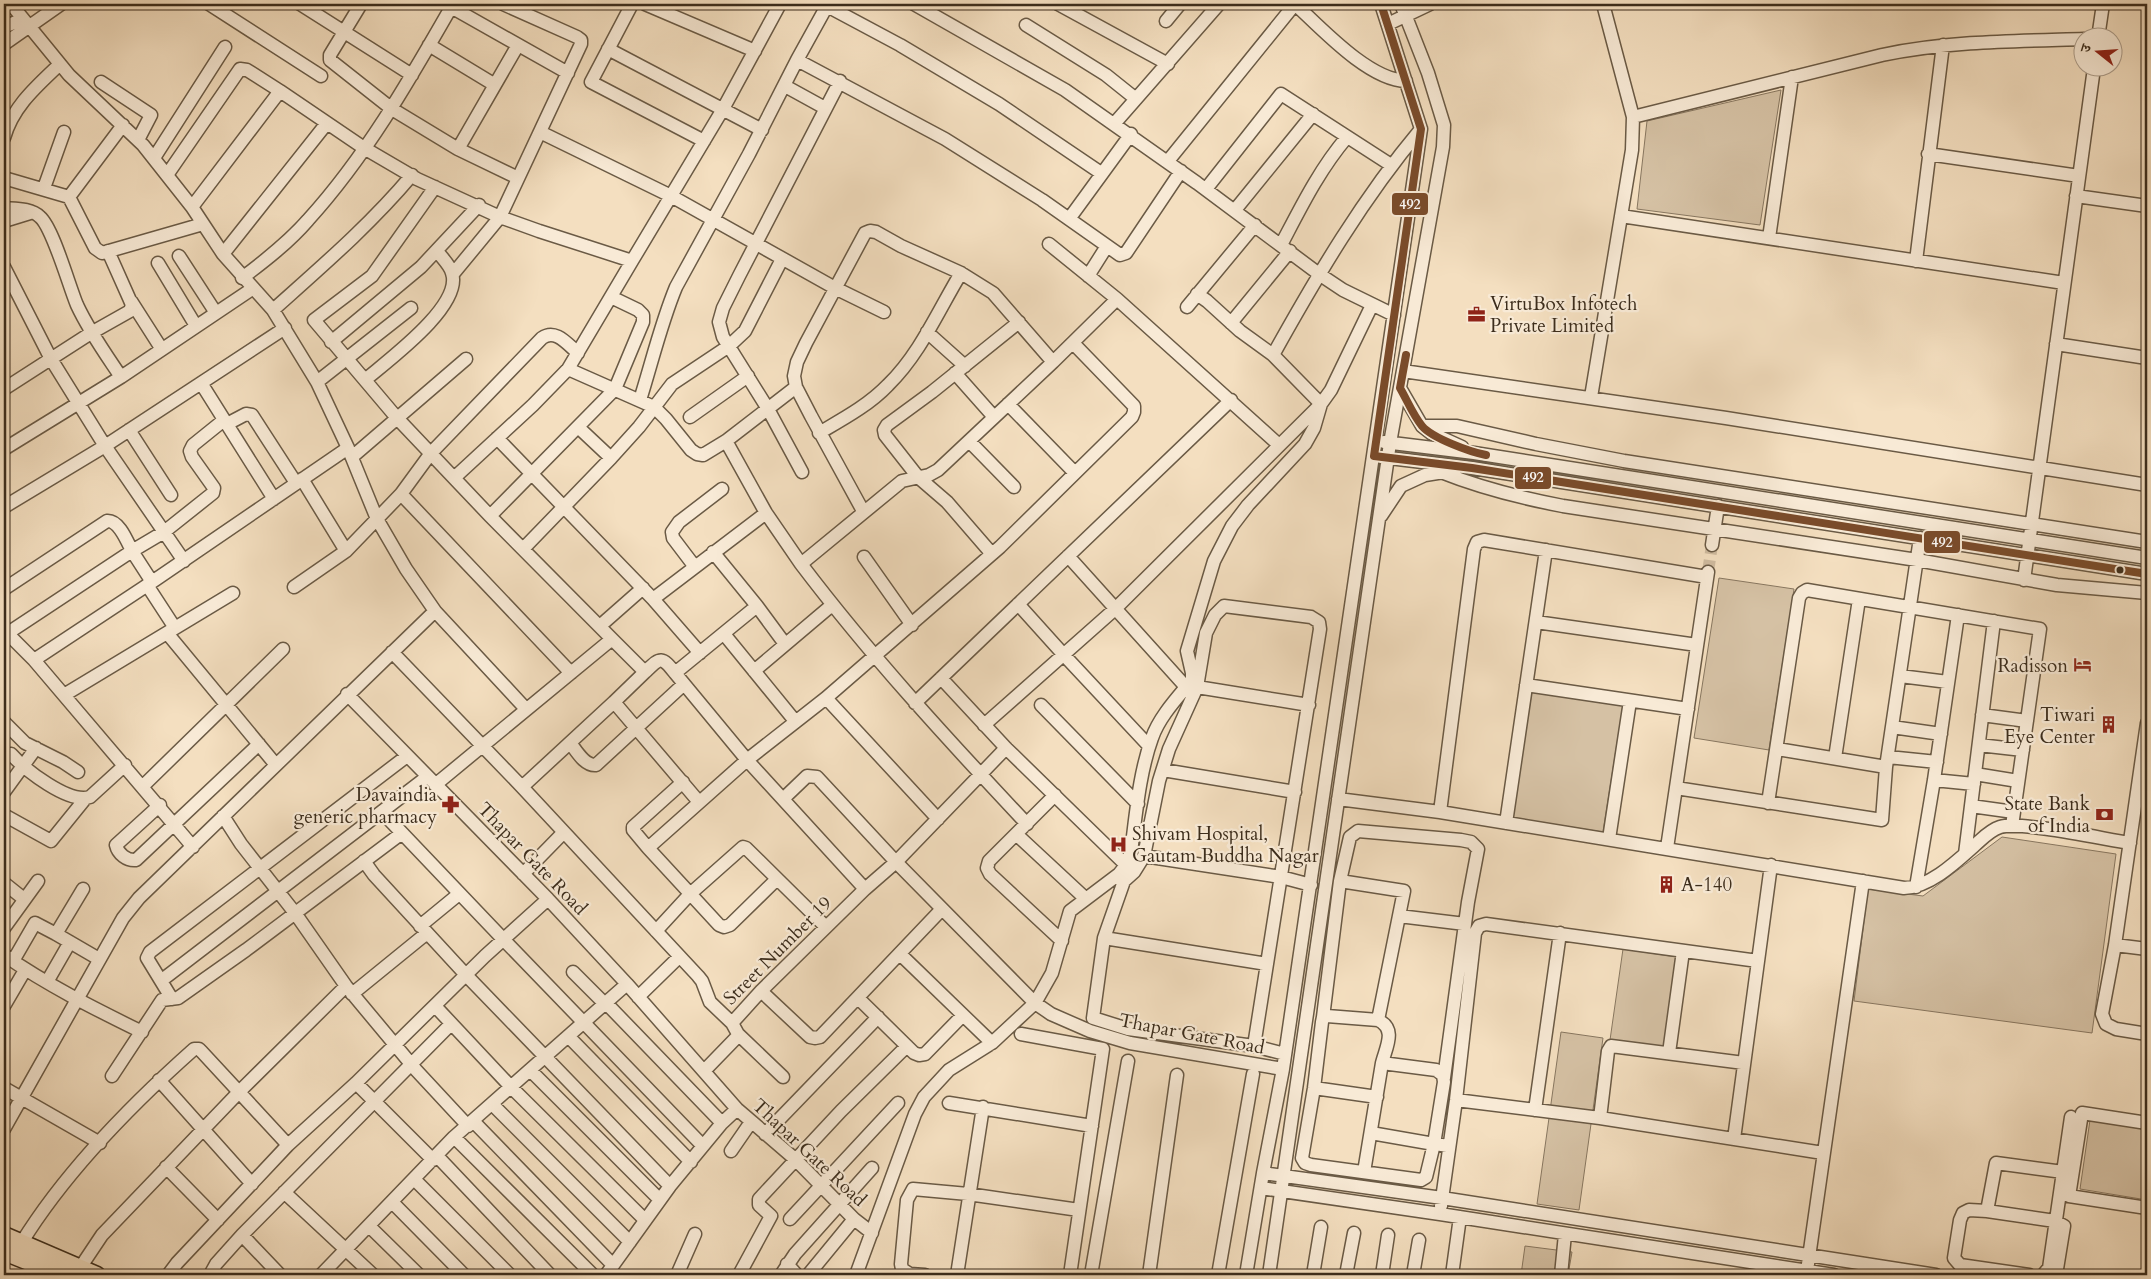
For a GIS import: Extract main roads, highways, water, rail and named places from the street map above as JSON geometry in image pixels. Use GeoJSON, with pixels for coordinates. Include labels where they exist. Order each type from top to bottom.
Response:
{"type":"FeatureCollection","features":[{"type":"Feature","properties":{"kind":"main road"},"geometry":{"type":"LineString","coordinates":[[4,1235],[22,1242],[59,1270]]}},
{"type":"Feature","properties":{"kind":"main road"},"geometry":{"type":"LineString","coordinates":[[4,1252],[59,1270],[97,1275]]}},
{"type":"Feature","properties":{"kind":"tunnel"},"geometry":{"type":"LineString","coordinates":[[1708,572],[1712,545]]}},
{"type":"Feature","properties":{"kind":"place","name":"VirtuBox Infotech Private Limited"},"geometry":{"type":"Point","coordinates":[1476,314]}},
{"type":"Feature","properties":{"kind":"place","name":"Radisson"},"geometry":{"type":"Point","coordinates":[2082,665]}},
{"type":"Feature","properties":{"kind":"place","name":"Tiwari Eye Center"},"geometry":{"type":"Point","coordinates":[2109,725]}},
{"type":"Feature","properties":{"kind":"place","name":"Davaindia generic pharmacy"},"geometry":{"type":"Point","coordinates":[451,805]}},
{"type":"Feature","properties":{"kind":"place","name":"State Bank of India"},"geometry":{"type":"Point","coordinates":[2104,814]}},
{"type":"Feature","properties":{"kind":"place","name":"Shivam Hospital, Gautam Buddha Nagar"},"geometry":{"type":"Point","coordinates":[1118,844]}},
{"type":"Feature","properties":{"kind":"place","name":"A-140"},"geometry":{"type":"Point","coordinates":[1667,884]}}]}
